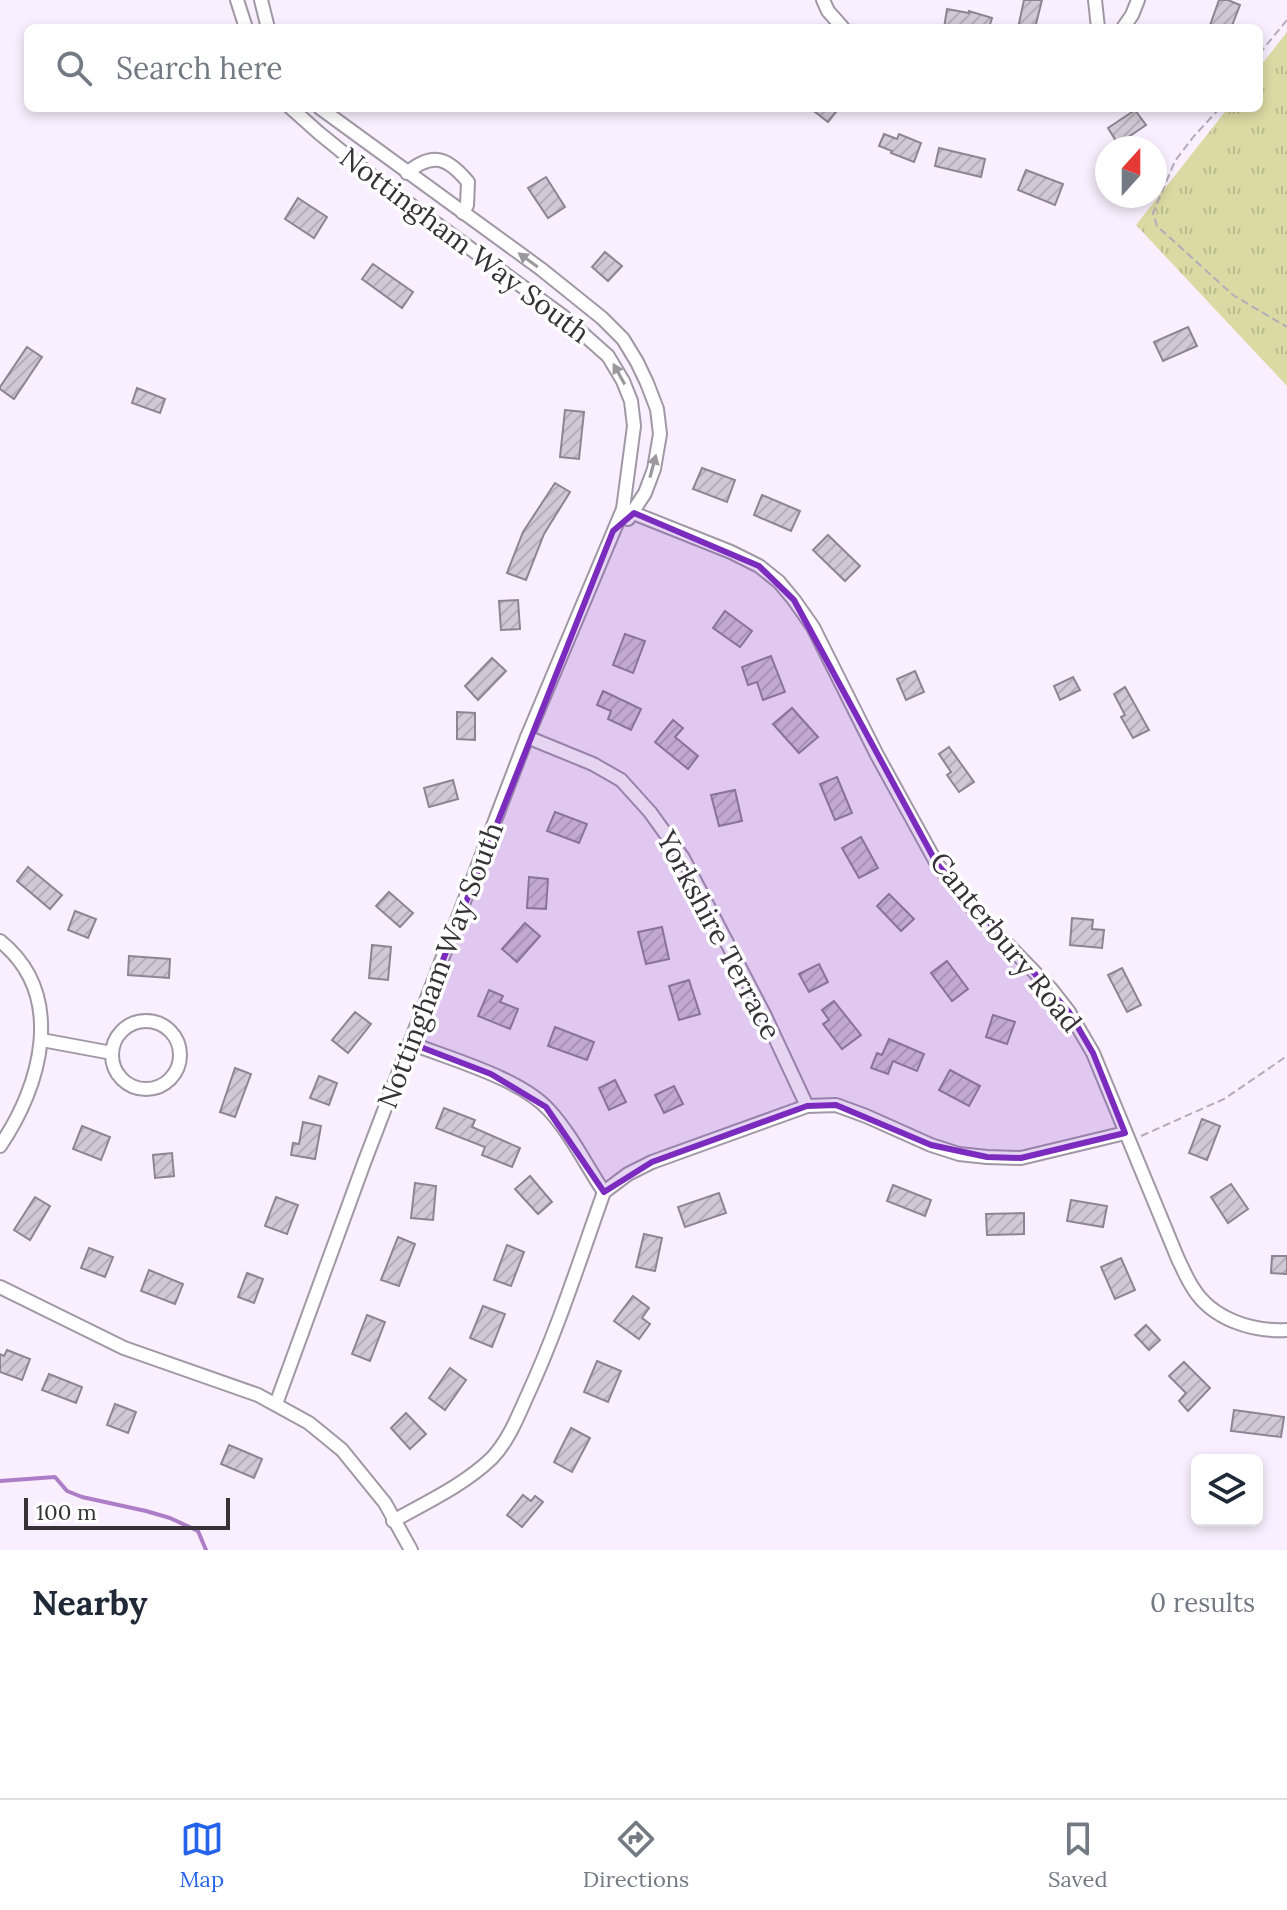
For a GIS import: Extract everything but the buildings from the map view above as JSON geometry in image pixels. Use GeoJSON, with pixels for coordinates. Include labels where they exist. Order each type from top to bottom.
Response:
{"type":"FeatureCollection","features":[{"type":"Feature","properties":{"kind":"street"},"geometry":{"type":"LineString","coordinates":[[237,0],[245,24]]}},
{"type":"Feature","properties":{"kind":"street"},"geometry":{"type":"LineString","coordinates":[[261,0],[267,24]]}},
{"type":"Feature","properties":{"kind":"street"},"geometry":{"type":"LineString","coordinates":[[823,0],[839,24]]}},
{"type":"Feature","properties":{"kind":"street"},"geometry":{"type":"LineString","coordinates":[[1095,0],[1098,24]]}},
{"type":"Feature","properties":{"kind":"street"},"geometry":{"type":"LineString","coordinates":[[1126,24],[1138,0]]}},
{"type":"Feature","properties":{"kind":"street","name":"Nottingham Way South"},"geometry":{"type":"LineString","coordinates":[[295,112],[378,181],[564,317],[608,356],[631,401],[634,426],[628,511]]}},
{"type":"Feature","properties":{"kind":"street","name":"Nottingham Way South"},"geometry":{"type":"LineString","coordinates":[[276,1404],[527,737],[613,531],[645,493],[654,469],[660,434],[657,409],[637,362],[623,339],[602,318],[541,269],[325,112]]}},
{"type":"Feature","properties":{"kind":"street","name":"Nottingham Way South"},"geometry":{"type":"LineString","coordinates":[[407,173],[426,161],[439,159],[450,163],[468,182],[467,205],[463,213]]}},
{"type":"Feature","properties":{"kind":"street","name":"Canterbury Road"},"geometry":{"type":"LineString","coordinates":[[628,511],[759,566],[779,582],[794,600],[813,627],[877,755],[937,864],[976,912],[1051,989],[1069,1012],[1093,1053],[1178,1259],[1194,1290],[1220,1315],[1241,1325],[1287,1330]]}},
{"type":"Feature","properties":{"kind":"street","name":"Yorkshire Terrace"},"geometry":{"type":"LineString","coordinates":[[527,737],[593,764],[621,780],[650,812],[683,858],[764,1014],[807,1106]]}},
{"type":"Feature","properties":{"kind":"street"},"geometry":{"type":"LineString","coordinates":[[0,941],[27,973],[35,991],[42,1040],[26,1101],[0,1146]]}},
{"type":"Feature","properties":{"kind":"street"},"geometry":{"type":"LineString","coordinates":[[151,1021],[171,1033],[180,1055],[171,1078],[157,1087],[141,1088],[119,1076],[112,1053],[121,1031],[135,1022],[151,1021]]}},
{"type":"Feature","properties":{"kind":"street"},"geometry":{"type":"LineString","coordinates":[[42,1040],[112,1053]]}},
{"type":"Feature","properties":{"kind":"street"},"geometry":{"type":"LineString","coordinates":[[410,1043],[491,1074],[522,1089],[546,1107],[563,1127],[604,1192]]}},
{"type":"Feature","properties":{"kind":"street"},"geometry":{"type":"LineString","coordinates":[[393,1521],[471,1475],[493,1456],[510,1433],[540,1367],[604,1192],[628,1174],[652,1162],[807,1106],[836,1105],[931,1145],[959,1154],[987,1157],[1021,1158],[1127,1137]]}},
{"type":"Feature","properties":{"kind":"street"},"geometry":{"type":"LineString","coordinates":[[0,1287],[124,1348],[258,1395],[309,1423],[342,1450],[385,1503],[411,1550]]}},
{"type":"Feature","properties":{"kind":"path"},"geometry":{"type":"LineString","coordinates":[[1263,49],[1287,20]]}},
{"type":"Feature","properties":{"kind":"path"},"geometry":{"type":"LineString","coordinates":[[1216,112],[1175,161],[1153,213],[1157,226],[1233,295],[1287,327]]}},
{"type":"Feature","properties":{"kind":"path"},"geometry":{"type":"LineString","coordinates":[[1127,1137],[1224,1099],[1287,1056]]}},
{"type":"Feature","properties":{"kind":"highlighted area"},"geometry":{"type":"Polygon","coordinates":[[[634,513],[759,566],[794,600],[937,864],[1069,1012],[1093,1053],[1125,1133],[1021,1158],[987,1157],[931,1145],[836,1105],[807,1106],[652,1162],[604,1192],[546,1107],[491,1074],[410,1043],[613,531],[634,513]]]}},
{"type":"Feature","properties":{"kind":"green space"},"geometry":{"type":"Polygon","coordinates":[[[1287,32],[1287,386],[1136,225],[1149,208],[1167,208],[1167,186],[1225,112],[1263,112],[1263,63],[1287,32]]]}},
{"type":"Feature","properties":{"kind":"waterway"},"geometry":{"type":"LineString","coordinates":[[0,1481],[55,1477],[67,1491],[82,1497],[170,1518],[198,1531],[206,1550]]}}]}
